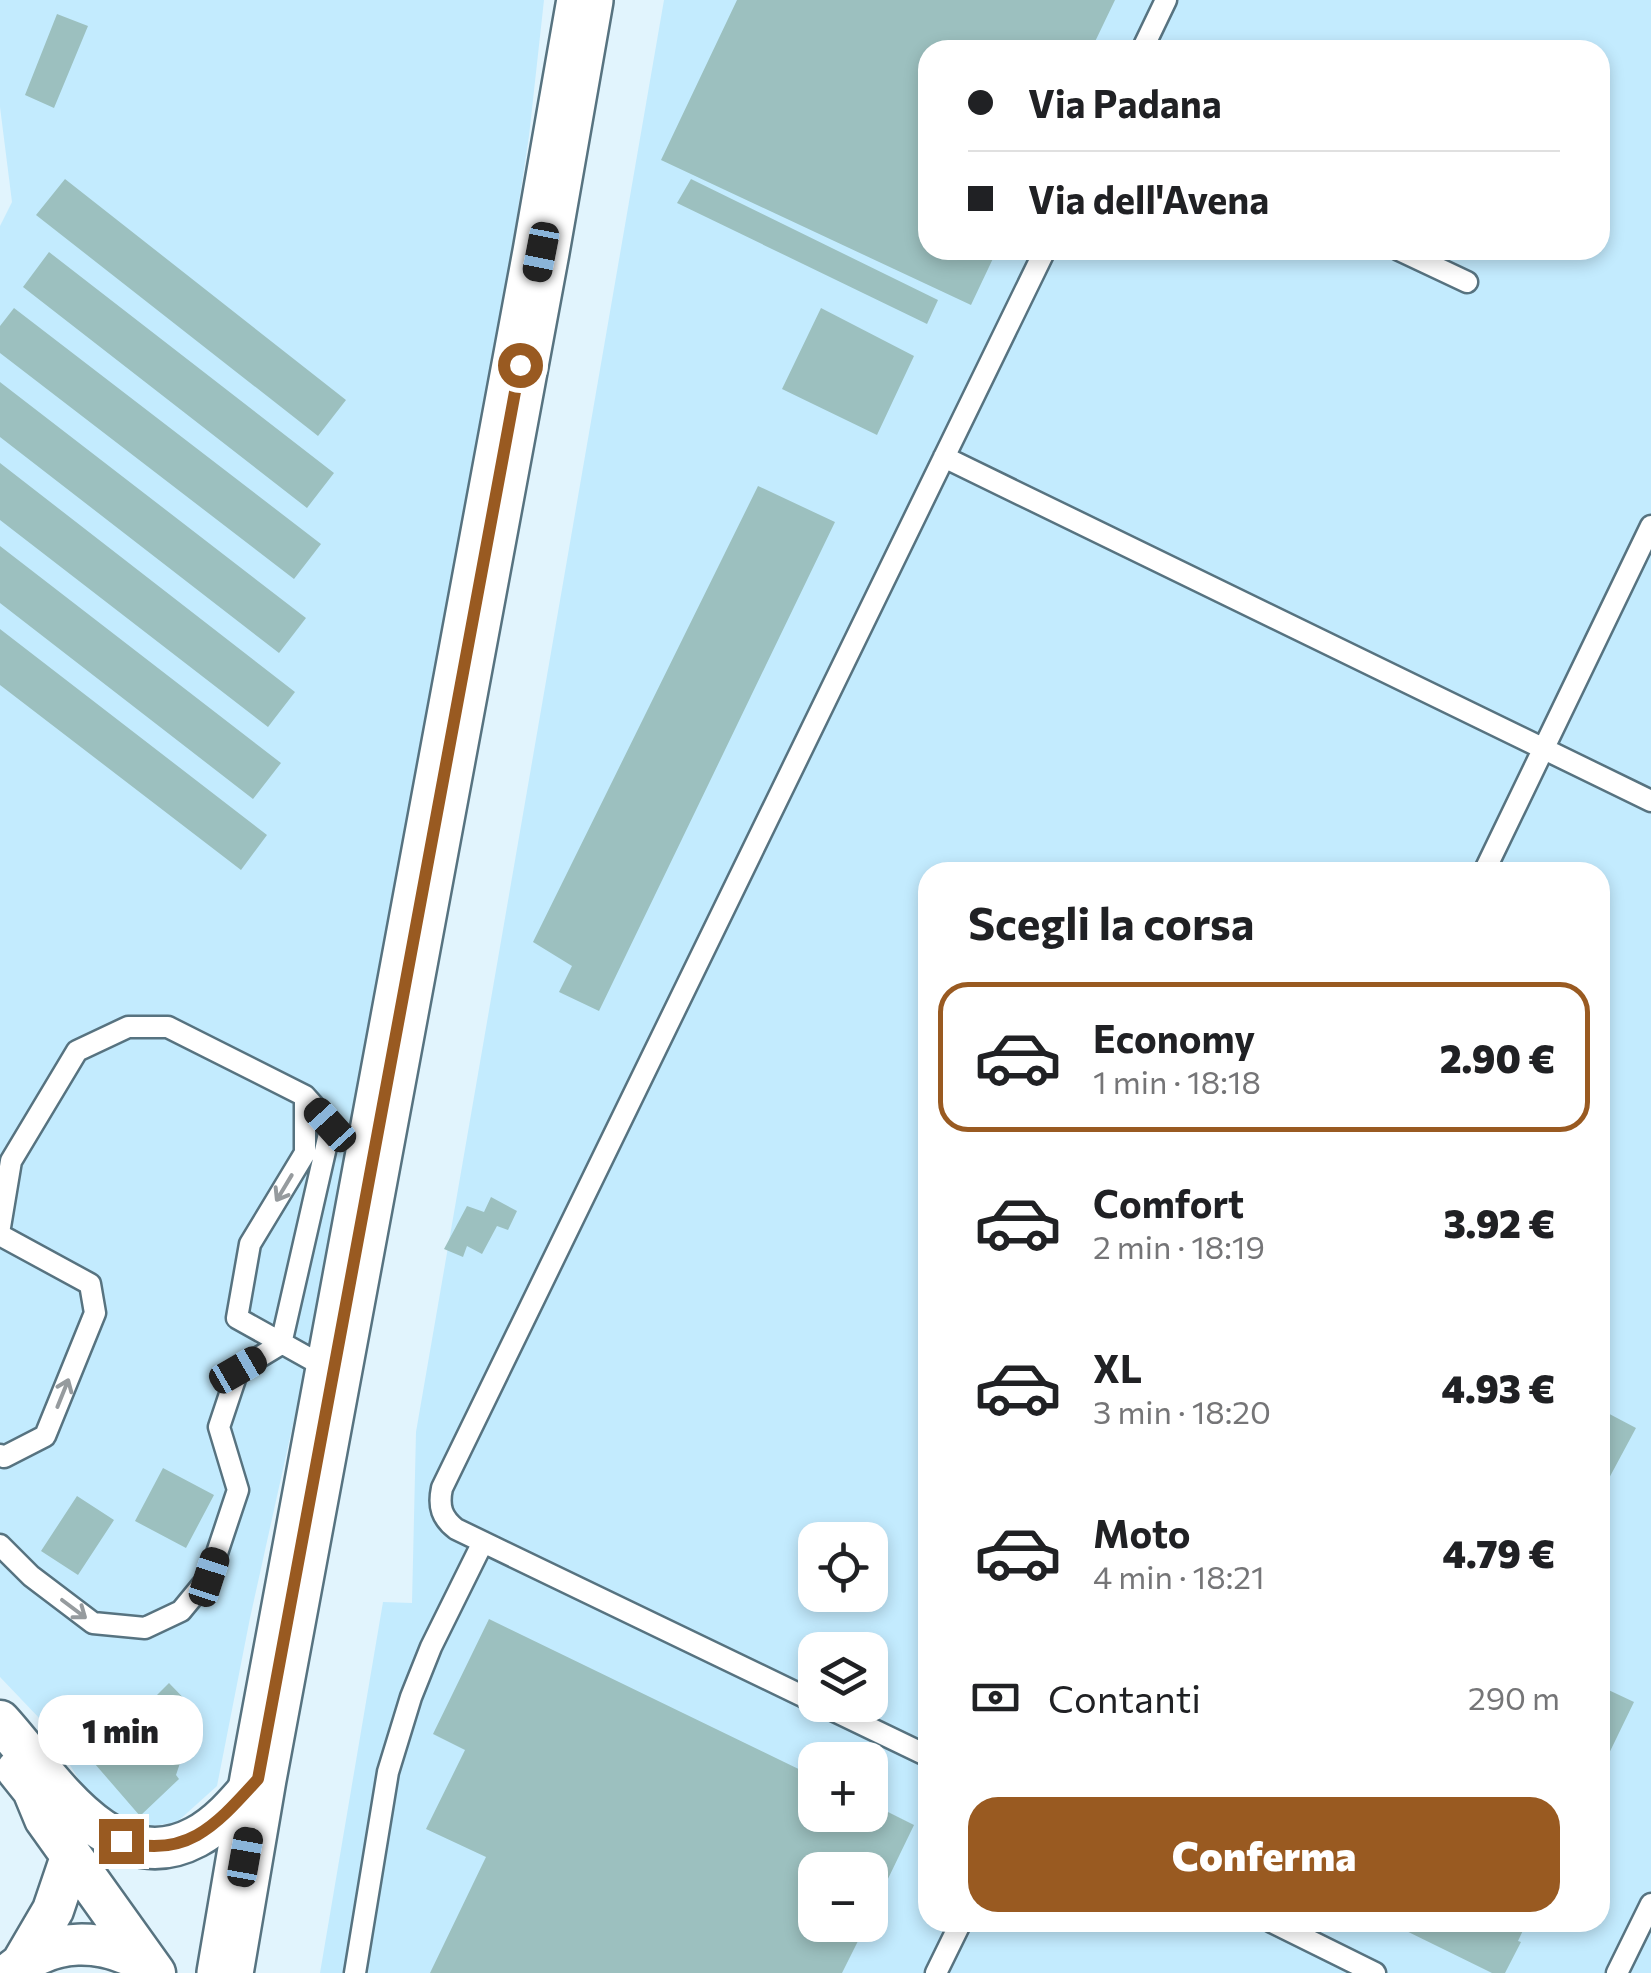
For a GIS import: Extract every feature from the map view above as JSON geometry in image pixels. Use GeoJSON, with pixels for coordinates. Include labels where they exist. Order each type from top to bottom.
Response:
{"type":"FeatureCollection","features":[{"type":"Feature","properties":{"kind":"main road"},"geometry":{"type":"LineString","coordinates":[[225,1973],[334,1372],[355,1123],[541,252],[584,0]]}},
{"type":"Feature","properties":{"kind":"street"},"geometry":{"type":"LineString","coordinates":[[0,1721],[90,1824],[121,1841],[142,1847],[164,1847],[195,1838],[230,1812],[258,1779]]}},
{"type":"Feature","properties":{"kind":"street"},"geometry":{"type":"LineString","coordinates":[[0,1750],[33,1790],[46,1819],[152,1969]]}},
{"type":"Feature","properties":{"kind":"street"},"geometry":{"type":"LineString","coordinates":[[0,1776],[23,1803],[46,1819]]}},
{"type":"Feature","properties":{"kind":"street"},"geometry":{"type":"LineString","coordinates":[[28,1962],[72,1857]]}},
{"type":"Feature","properties":{"kind":"street"},"geometry":{"type":"LineString","coordinates":[[28,1962],[84,1914],[95,1890]]}},
{"type":"Feature","properties":{"kind":"street"},"geometry":{"type":"LineString","coordinates":[[28,1962],[79,1943],[130,1954],[152,1969]]}},
{"type":"Feature","properties":{"kind":"lane"},"geometry":{"type":"LineString","coordinates":[[1147,40],[1166,0]]}},
{"type":"Feature","properties":{"kind":"lane"},"geometry":{"type":"LineString","coordinates":[[798,1694],[446,1521],[440,1510],[442,1488],[1040,260]]}},
{"type":"Feature","properties":{"kind":"lane"},"geometry":{"type":"LineString","coordinates":[[1421,260],[1467,282]]}},
{"type":"Feature","properties":{"kind":"lane"},"geometry":{"type":"LineString","coordinates":[[944,458],[1651,801]]}},
{"type":"Feature","properties":{"kind":"lane"},"geometry":{"type":"LineString","coordinates":[[1489,862],[1651,526]]}},
{"type":"Feature","properties":{"kind":"lane"},"geometry":{"type":"LineString","coordinates":[[0,1226],[11,1161],[77,1051],[128,1027],[168,1027],[355,1123],[281,1344],[238,1370],[219,1428],[238,1490],[209,1577],[181,1612],[145,1628],[93,1623],[31,1576],[0,1545]]}},
{"type":"Feature","properties":{"kind":"lane"},"geometry":{"type":"LineString","coordinates":[[305,1096],[305,1152],[250,1244],[237,1318],[334,1372]]}},
{"type":"Feature","properties":{"kind":"lane"},"geometry":{"type":"LineString","coordinates":[[0,1235],[90,1284],[95,1313],[45,1436],[0,1456]]}},
{"type":"Feature","properties":{"kind":"lane"},"geometry":{"type":"LineString","coordinates":[[355,1973],[392,1759],[431,1647],[483,1542]]}},
{"type":"Feature","properties":{"kind":"lane"},"geometry":{"type":"LineString","coordinates":[[857,1722],[918,1751]]}},
{"type":"Feature","properties":{"kind":"lane"},"geometry":{"type":"LineString","coordinates":[[1617,1973],[1651,1904]]}},
{"type":"Feature","properties":{"kind":"lane"},"geometry":{"type":"LineString","coordinates":[[936,1973],[956,1932]]}},
{"type":"Feature","properties":{"kind":"lane"},"geometry":{"type":"LineString","coordinates":[[1292,1932],[1376,1973]]}},
{"type":"Feature","properties":{"kind":"shaded area"},"geometry":{"type":"Polygon","coordinates":[[[0,0],[544,0],[529,136],[496,355],[394,923],[217,1786],[177,1822],[131,1830],[97,1808],[42,1721],[0,1677],[0,226],[12,202],[0,107],[0,0]]]}},
{"type":"Feature","properties":{"kind":"shaded area"},"geometry":{"type":"Polygon","coordinates":[[[664,0],[1651,0],[1651,1973],[320,1973],[383,1602],[412,1603],[416,1432],[664,0]]]}},
{"type":"Feature","properties":{"kind":"building"},"geometry":{"type":"Polygon","coordinates":[[[737,0],[1115,0],[1096,40],[918,40],[918,260],[992,260],[971,305],[661,160],[737,0]]]}},
{"type":"Feature","properties":{"kind":"building"},"geometry":{"type":"Polygon","coordinates":[[[57,14],[88,26],[54,108],[25,95],[57,14]]]}},
{"type":"Feature","properties":{"kind":"building"},"geometry":{"type":"Polygon","coordinates":[[[65,179],[346,400],[318,436],[36,215],[65,179]]]}},
{"type":"Feature","properties":{"kind":"building"},"geometry":{"type":"Polygon","coordinates":[[[691,179],[938,300],[927,324],[677,203],[691,179]]]}},
{"type":"Feature","properties":{"kind":"building"},"geometry":{"type":"Polygon","coordinates":[[[49,252],[334,473],[307,508],[23,287],[49,252]]]}},
{"type":"Feature","properties":{"kind":"building"},"geometry":{"type":"Polygon","coordinates":[[[14,308],[321,544],[294,579],[0,353],[0,326],[14,308]]]}},
{"type":"Feature","properties":{"kind":"building"},"geometry":{"type":"Polygon","coordinates":[[[821,308],[914,356],[877,435],[782,389],[821,308]]]}},
{"type":"Feature","properties":{"kind":"building"},"geometry":{"type":"Polygon","coordinates":[[[0,382],[306,618],[279,653],[0,437],[0,382]]]}},
{"type":"Feature","properties":{"kind":"building"},"geometry":{"type":"Polygon","coordinates":[[[0,463],[295,692],[268,727],[0,520],[0,463]]]}},
{"type":"Feature","properties":{"kind":"building"},"geometry":{"type":"Polygon","coordinates":[[[758,486],[835,522],[599,1011],[559,992],[572,966],[533,942],[758,486]]]}},
{"type":"Feature","properties":{"kind":"building"},"geometry":{"type":"Polygon","coordinates":[[[0,546],[281,763],[253,799],[0,603],[0,546]]]}},
{"type":"Feature","properties":{"kind":"building"},"geometry":{"type":"Polygon","coordinates":[[[0,629],[267,835],[241,870],[0,685],[0,629]]]}},
{"type":"Feature","properties":{"kind":"building"},"geometry":{"type":"Polygon","coordinates":[[[491,1197],[517,1211],[508,1230],[497,1226],[482,1254],[467,1246],[463,1257],[444,1249],[467,1206],[484,1212],[491,1197]]]}},
{"type":"Feature","properties":{"kind":"building"},"geometry":{"type":"Polygon","coordinates":[[[1610,1414],[1636,1428],[1610,1476],[1610,1414]]]}},
{"type":"Feature","properties":{"kind":"building"},"geometry":{"type":"Polygon","coordinates":[[[163,1468],[214,1495],[186,1548],[135,1521],[163,1468]]]}},
{"type":"Feature","properties":{"kind":"building"},"geometry":{"type":"Polygon","coordinates":[[[77,1496],[114,1520],[78,1575],[41,1551],[77,1496]]]}},
{"type":"Feature","properties":{"kind":"building"},"geometry":{"type":"Polygon","coordinates":[[[489,1619],[798,1769],[798,1832],[888,1832],[888,1812],[914,1825],[888,1879],[888,1852],[798,1852],[798,1942],[858,1942],[842,1973],[430,1973],[486,1857],[426,1829],[465,1750],[433,1734],[489,1619]]]}},
{"type":"Feature","properties":{"kind":"building"},"geometry":{"type":"Polygon","coordinates":[[[169,1683],[197,1712],[176,1775],[179,1779],[140,1816],[82,1749],[123,1711],[132,1720],[169,1683]]]}},
{"type":"Feature","properties":{"kind":"building"},"geometry":{"type":"Polygon","coordinates":[[[1610,1691],[1634,1702],[1610,1751],[1610,1691]]]}},
{"type":"Feature","properties":{"kind":"building"},"geometry":{"type":"Polygon","coordinates":[[[1408,1932],[1522,1932],[1505,1973],[1492,1973],[1408,1932]]]}},
{"type":"Feature","properties":{"kind":"route"},"geometry":{"type":"LineString","coordinates":[[121,1841],[142,1847],[164,1847],[195,1838],[230,1812],[258,1779],[520,365]]}}]}
